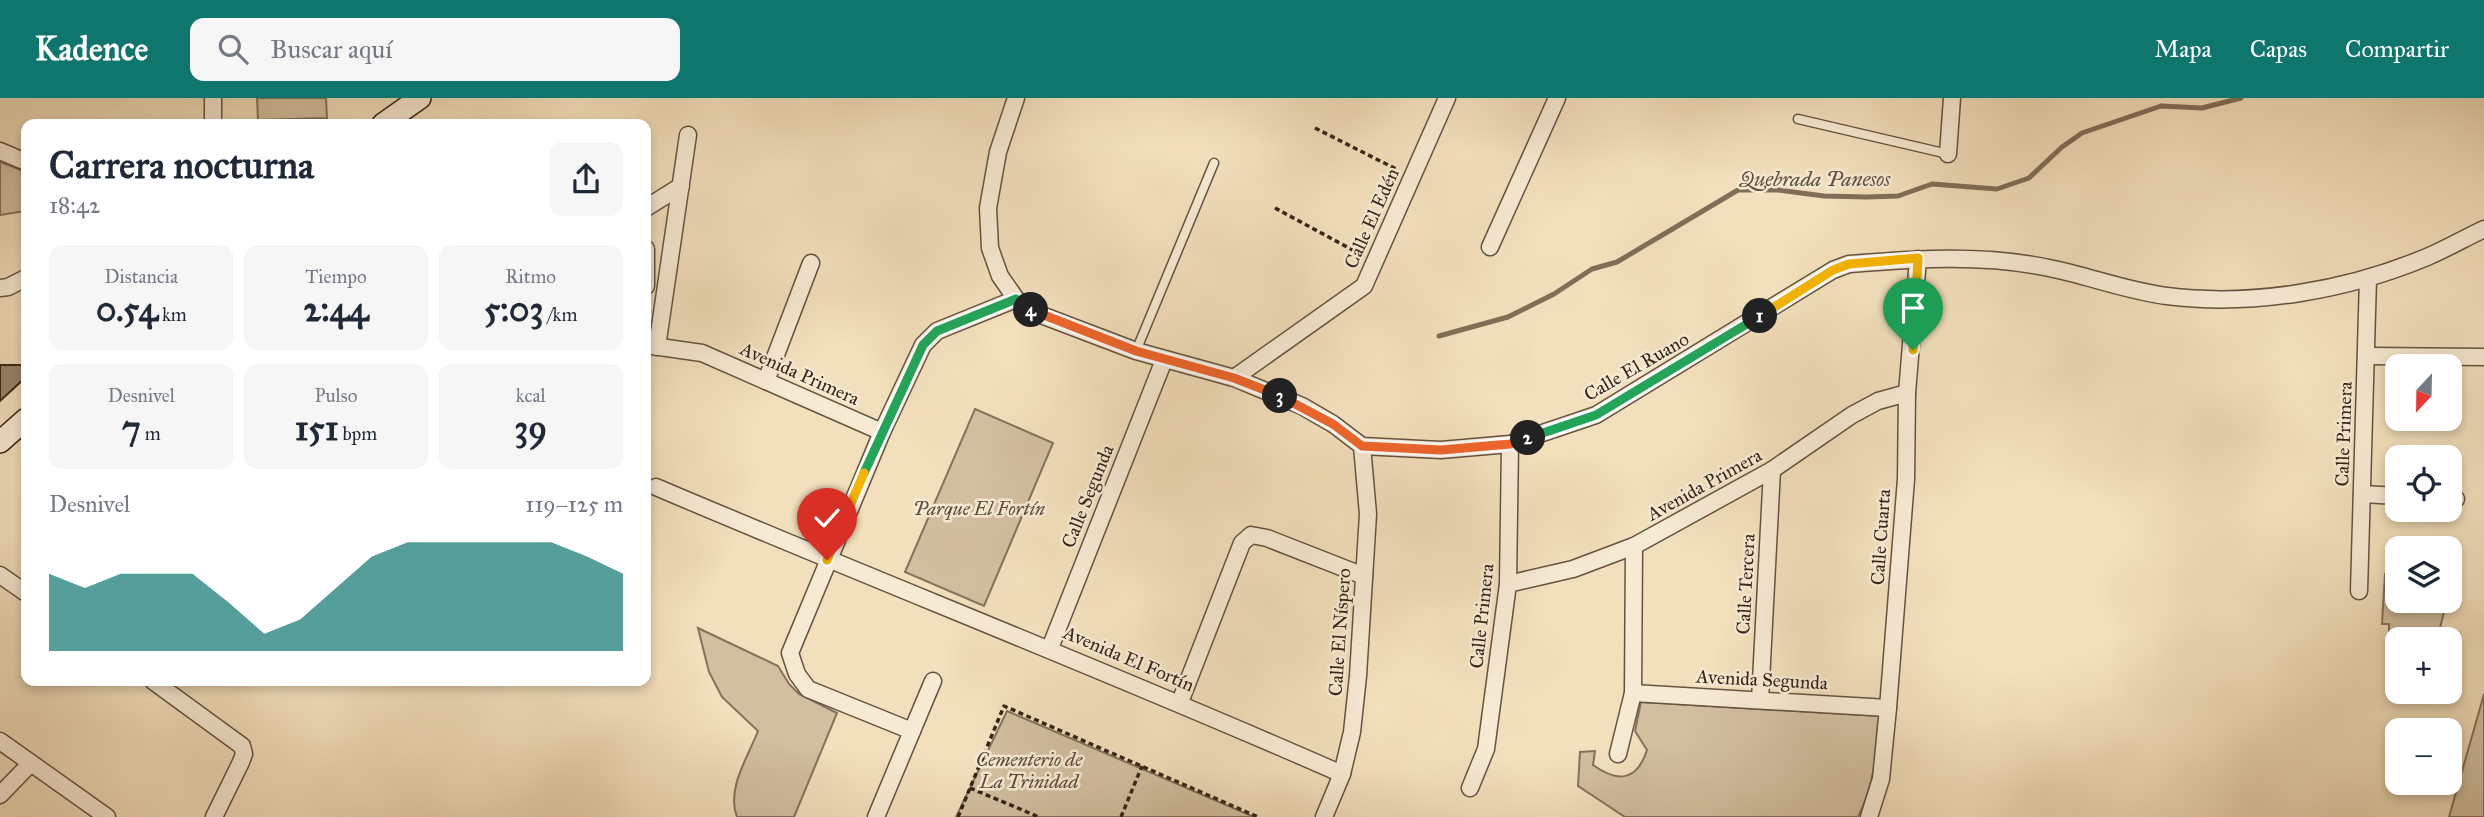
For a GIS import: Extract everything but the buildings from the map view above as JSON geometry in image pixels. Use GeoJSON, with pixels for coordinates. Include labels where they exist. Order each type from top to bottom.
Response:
{"type":"FeatureCollection","features":[{"type":"Feature","properties":{"kind":"main road"},"geometry":{"type":"LineString","coordinates":[[390,119],[419,98]]}},
{"type":"Feature","properties":{"kind":"street"},"geometry":{"type":"LineString","coordinates":[[213,98],[213,119]]}},
{"type":"Feature","properties":{"kind":"street"},"geometry":{"type":"LineString","coordinates":[[1016,98],[998,152],[988,208],[990,248],[1000,276],[1016,299],[1037,313],[1136,351],[1234,378],[1302,406],[1333,424],[1362,446]]}},
{"type":"Feature","properties":{"kind":"street","name":"Calle El Edén"},"geometry":{"type":"LineString","coordinates":[[1234,378],[1364,286],[1447,98]]}},
{"type":"Feature","properties":{"kind":"street"},"geometry":{"type":"LineString","coordinates":[[1490,247],[1557,98]]}},
{"type":"Feature","properties":{"kind":"street"},"geometry":{"type":"LineString","coordinates":[[1948,154],[1952,98]]}},
{"type":"Feature","properties":{"kind":"street"},"geometry":{"type":"LineString","coordinates":[[651,346],[688,135]]}},
{"type":"Feature","properties":{"kind":"street"},"geometry":{"type":"LineString","coordinates":[[0,151],[21,160]]}},
{"type":"Feature","properties":{"kind":"street"},"geometry":{"type":"LineString","coordinates":[[651,205],[681,186]]}},
{"type":"Feature","properties":{"kind":"street","name":"Calle El Ruano"},"geometry":{"type":"LineString","coordinates":[[1362,446],[1441,450],[1510,444],[1596,415],[1833,270],[1849,264],[1918,258],[1982,257],[2050,268],[2132,290],[2168,296],[2206,298],[2287,295],[2368,278],[2427,257],[2484,229]]}},
{"type":"Feature","properties":{"kind":"street","name":"Calle Cuarta"},"geometry":{"type":"LineString","coordinates":[[1869,817],[1881,779],[1888,708],[1906,479],[1908,393],[1918,258]]}},
{"type":"Feature","properties":{"kind":"street"},"geometry":{"type":"LineString","coordinates":[[766,381],[811,263]]}},
{"type":"Feature","properties":{"kind":"street","name":"Calle Primera"},"geometry":{"type":"LineString","coordinates":[[2359,591],[2368,278]]}},
{"type":"Feature","properties":{"kind":"street"},"geometry":{"type":"LineString","coordinates":[[0,288],[21,280]]}},
{"type":"Feature","properties":{"kind":"street"},"geometry":{"type":"LineString","coordinates":[[912,731],[808,689],[797,674],[790,653],[882,432],[923,345],[937,331],[1016,299]]}},
{"type":"Feature","properties":{"kind":"street","name":"Avenida Primera"},"geometry":{"type":"LineString","coordinates":[[651,346],[702,353],[882,432]]}},
{"type":"Feature","properties":{"kind":"street"},"geometry":{"type":"LineString","coordinates":[[2366,356],[2484,357]]}},
{"type":"Feature","properties":{"kind":"street","name":"Calle Segunda"},"geometry":{"type":"LineString","coordinates":[[1049,648],[1164,360]]}},
{"type":"Feature","properties":{"kind":"street","name":"Avenida Primera"},"geometry":{"type":"LineString","coordinates":[[1508,584],[1573,569],[1634,546],[1772,470],[1852,415],[1878,401],[1908,393]]}},
{"type":"Feature","properties":{"kind":"street","name":"Calle Primera"},"geometry":{"type":"LineString","coordinates":[[1470,788],[1486,749],[1508,584],[1510,444]]}},
{"type":"Feature","properties":{"kind":"street","name":"Calle El Níspero"},"geometry":{"type":"LineString","coordinates":[[1324,817],[1342,774],[1352,732],[1357,687],[1368,514],[1362,446]]}},
{"type":"Feature","properties":{"kind":"street","name":"Calle Tercera"},"geometry":{"type":"LineString","coordinates":[[1759,700],[1772,470]]}},
{"type":"Feature","properties":{"kind":"street"},"geometry":{"type":"LineString","coordinates":[[656,487],[827,560]]}},
{"type":"Feature","properties":{"kind":"street"},"geometry":{"type":"LineString","coordinates":[[2362,494],[2385,495]]}},
{"type":"Feature","properties":{"kind":"street"},"geometry":{"type":"LineString","coordinates":[[1180,702],[1242,543],[1251,536],[1268,538],[1364,576]]}},
{"type":"Feature","properties":{"kind":"street"},"geometry":{"type":"LineString","coordinates":[[1618,754],[1633,693],[1634,546]]}},
{"type":"Feature","properties":{"kind":"street","name":"Avenida El Fortín"},"geometry":{"type":"LineString","coordinates":[[827,560],[1180,702],[1342,774]]}},
{"type":"Feature","properties":{"kind":"street"},"geometry":{"type":"LineString","coordinates":[[0,575],[21,590]]}},
{"type":"Feature","properties":{"kind":"street"},"geometry":{"type":"LineString","coordinates":[[876,817],[933,681]]}},
{"type":"Feature","properties":{"kind":"street"},"geometry":{"type":"LineString","coordinates":[[160,686],[235,737],[242,746],[244,754],[241,762],[214,817]]}},
{"type":"Feature","properties":{"kind":"street","name":"Avenida Segunda"},"geometry":{"type":"LineString","coordinates":[[1633,693],[1888,708]]}},
{"type":"Feature","properties":{"kind":"street"},"geometry":{"type":"LineString","coordinates":[[0,741],[107,817]]}},
{"type":"Feature","properties":{"kind":"street"},"geometry":{"type":"LineString","coordinates":[[0,795],[32,763]]}},
{"type":"Feature","properties":{"kind":"lane"},"geometry":{"type":"LineString","coordinates":[[1798,119],[1948,154]]}},
{"type":"Feature","properties":{"kind":"lane"},"geometry":{"type":"LineString","coordinates":[[1136,351],[1214,163]]}},
{"type":"Feature","properties":{"kind":"path"},"geometry":{"type":"LineString","coordinates":[[1315,128],[1413,177]]}},
{"type":"Feature","properties":{"kind":"path"},"geometry":{"type":"LineString","coordinates":[[1275,208],[1374,261]]}},
{"type":"Feature","properties":{"kind":"path"},"geometry":{"type":"LineString","coordinates":[[958,817],[1004,706],[1258,817]]}},
{"type":"Feature","properties":{"kind":"path"},"geometry":{"type":"LineString","coordinates":[[1121,817],[1142,766]]}},
{"type":"Feature","properties":{"kind":"path"},"geometry":{"type":"LineString","coordinates":[[970,788],[1039,817]]}},
{"type":"Feature","properties":{"kind":"green space"},"geometry":{"type":"Polygon","coordinates":[[[257,98],[326,98],[327,118],[258,119],[257,98]]]}},
{"type":"Feature","properties":{"kind":"green space"},"geometry":{"type":"Polygon","coordinates":[[[0,162],[21,170],[21,212],[0,215],[0,162]]]}},
{"type":"Feature","properties":{"kind":"green space","name":"Parque El Fortín"},"geometry":{"type":"Polygon","coordinates":[[[975,409],[1053,443],[984,606],[905,572],[975,409]]]}},
{"type":"Feature","properties":{"kind":"green space"},"geometry":{"type":"Polygon","coordinates":[[[2385,574],[2385,613],[2444,613],[2440,627],[2389,627],[2389,624],[2382,624],[2385,574]]]}},
{"type":"Feature","properties":{"kind":"green space"},"geometry":{"type":"Polygon","coordinates":[[[698,628],[778,666],[799,694],[837,713],[794,817],[737,817],[734,806],[736,784],[758,731],[722,697],[709,672],[698,628]]]}},
{"type":"Feature","properties":{"kind":"green space"},"geometry":{"type":"Polygon","coordinates":[[[2484,694],[2484,817],[2449,817],[2455,795],[2462,795],[2462,771],[2484,694]]]}},
{"type":"Feature","properties":{"kind":"green space"},"geometry":{"type":"Polygon","coordinates":[[[1641,702],[1880,716],[1871,780],[1858,817],[1625,817],[1578,786],[1580,752],[1595,751],[1593,765],[1611,775],[1626,776],[1632,773],[1638,768],[1647,750],[1635,731],[1641,702]]]}},
{"type":"Feature","properties":{"kind":"green space","name":"Cementerio de La Trinidad"},"geometry":{"type":"Polygon","coordinates":[[[1007,711],[1254,817],[956,817],[1007,711]]]}},
{"type":"Feature","properties":{"kind":"waterway","name":"Quebrada Panesos"},"geometry":{"type":"LineString","coordinates":[[1439,336],[1508,317],[1554,294],[1592,269],[1617,262],[1738,190],[1778,190],[1824,196],[1867,197],[1898,196],[1932,184],[1997,189],[2029,178],[2062,147],[2082,133],[2161,106],[2202,108],[2241,98]]}},
{"type":"Feature","properties":{"kind":"route"},"geometry":{"type":"LineString","coordinates":[[827,560],[923,345],[937,331],[1016,299],[1037,313],[1136,351],[1234,378],[1302,406],[1333,424],[1362,446],[1396,449],[1441,450],[1510,444],[1596,415],[1700,354],[1833,270],[1849,264],[1918,258],[1913,350]]}}]}
